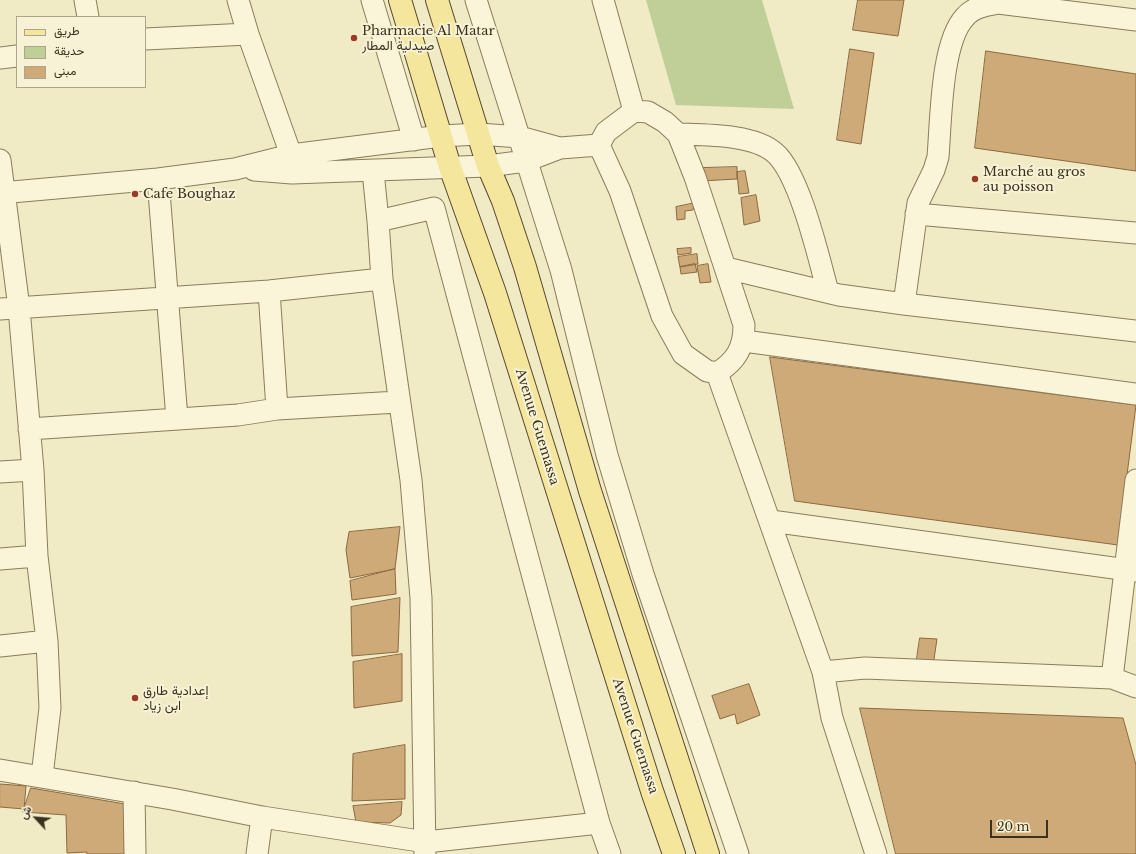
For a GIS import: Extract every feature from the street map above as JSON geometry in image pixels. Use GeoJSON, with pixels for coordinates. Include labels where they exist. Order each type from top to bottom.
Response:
{"type":"FeatureCollection","features":[{"type":"Feature","properties":{"kind":"main road","name":"Avenue Guemassa"},"geometry":{"type":"LineString","coordinates":[[400,0],[450,166],[495,293],[652,791],[674,854]]}},
{"type":"Feature","properties":{"kind":"main road"},"geometry":{"type":"LineString","coordinates":[[437,0],[488,166],[503,201],[525,267],[590,491],[708,854]]}},
{"type":"Feature","properties":{"kind":"street"},"geometry":{"type":"LineString","coordinates":[[85,0],[88,16]]}},
{"type":"Feature","properties":{"kind":"street"},"geometry":{"type":"LineString","coordinates":[[238,0],[248,34],[291,155]]}},
{"type":"Feature","properties":{"kind":"street"},"geometry":{"type":"LineString","coordinates":[[372,0],[414,140]]}},
{"type":"Feature","properties":{"kind":"street"},"geometry":{"type":"LineString","coordinates":[[476,0],[561,270],[608,455],[643,574],[702,753],[738,854]]}},
{"type":"Feature","properties":{"kind":"street"},"geometry":{"type":"LineString","coordinates":[[603,0],[634,111]]}},
{"type":"Feature","properties":{"kind":"street"},"geometry":{"type":"LineString","coordinates":[[904,304],[918,203],[934,170],[938,157],[948,53],[954,33],[965,16],[980,7],[998,3],[1136,20]]}},
{"type":"Feature","properties":{"kind":"street"},"geometry":{"type":"LineString","coordinates":[[146,39],[248,34]]}},
{"type":"Feature","properties":{"kind":"street"},"geometry":{"type":"LineString","coordinates":[[0,58],[16,56]]}},
{"type":"Feature","properties":{"kind":"street"},"geometry":{"type":"LineString","coordinates":[[599,144],[606,132],[634,111],[648,112],[665,122],[678,134],[695,178],[744,325],[744,341],[728,366],[717,373]]}},
{"type":"Feature","properties":{"kind":"street"},"geometry":{"type":"LineString","coordinates":[[2,193],[158,179],[235,169],[291,155],[441,136],[479,134],[520,137],[560,148]]}},
{"type":"Feature","properties":{"kind":"street"},"geometry":{"type":"LineString","coordinates":[[678,134],[725,136],[756,143],[775,152],[785,164],[798,192],[817,250],[828,292]]}},
{"type":"Feature","properties":{"kind":"street"},"geometry":{"type":"LineString","coordinates":[[235,169],[292,173],[373,171],[450,166],[488,166],[526,161],[560,148],[599,144]]}},
{"type":"Feature","properties":{"kind":"street"},"geometry":{"type":"LineString","coordinates":[[599,144],[620,191],[662,316],[683,354],[702,368],[717,373]]}},
{"type":"Feature","properties":{"kind":"street"},"geometry":{"type":"LineString","coordinates":[[0,160],[9,308],[29,429],[37,556],[47,641],[50,708],[42,776]]}},
{"type":"Feature","properties":{"kind":"street"},"geometry":{"type":"LineString","coordinates":[[373,171],[382,279],[398,402],[411,480],[421,598],[426,848]]}},
{"type":"Feature","properties":{"kind":"street"},"geometry":{"type":"LineString","coordinates":[[158,179],[177,419]]}},
{"type":"Feature","properties":{"kind":"street"},"geometry":{"type":"LineString","coordinates":[[378,221],[434,208],[600,823],[610,854]]}},
{"type":"Feature","properties":{"kind":"street"},"geometry":{"type":"LineString","coordinates":[[916,214],[1136,234]]}},
{"type":"Feature","properties":{"kind":"street"},"geometry":{"type":"LineString","coordinates":[[726,268],[828,292],[904,304],[1136,331]]}},
{"type":"Feature","properties":{"kind":"street"},"geometry":{"type":"LineString","coordinates":[[9,308],[269,291],[382,279]]}},
{"type":"Feature","properties":{"kind":"street"},"geometry":{"type":"LineString","coordinates":[[269,291],[277,409]]}},
{"type":"Feature","properties":{"kind":"street"},"geometry":{"type":"LineString","coordinates":[[744,341],[1136,394]]}},
{"type":"Feature","properties":{"kind":"street"},"geometry":{"type":"LineString","coordinates":[[717,373],[771,521],[823,672],[832,718],[876,854]]}},
{"type":"Feature","properties":{"kind":"street"},"geometry":{"type":"LineString","coordinates":[[29,429],[238,415],[277,409],[398,402]]}},
{"type":"Feature","properties":{"kind":"street"},"geometry":{"type":"LineString","coordinates":[[0,472],[32,470]]}},
{"type":"Feature","properties":{"kind":"street"},"geometry":{"type":"LineString","coordinates":[[1112,678],[1130,570],[1136,480]]}},
{"type":"Feature","properties":{"kind":"street"},"geometry":{"type":"LineString","coordinates":[[771,521],[1130,570]]}},
{"type":"Feature","properties":{"kind":"street"},"geometry":{"type":"LineString","coordinates":[[0,559],[37,556]]}},
{"type":"Feature","properties":{"kind":"street"},"geometry":{"type":"LineString","coordinates":[[0,646],[47,641]]}},
{"type":"Feature","properties":{"kind":"street"},"geometry":{"type":"LineString","coordinates":[[823,672],[865,668],[1112,678],[1136,687]]}},
{"type":"Feature","properties":{"kind":"street"},"geometry":{"type":"LineString","coordinates":[[0,770],[134,792],[426,848],[600,823]]}},
{"type":"Feature","properties":{"kind":"street"},"geometry":{"type":"LineString","coordinates":[[134,792],[134,854]]}},
{"type":"Feature","properties":{"kind":"street"},"geometry":{"type":"LineString","coordinates":[[257,854],[262,817]]}},
{"type":"Feature","properties":{"kind":"green space"},"geometry":{"type":"Polygon","coordinates":[[[646,0],[762,0],[794,109],[676,105],[646,0]]]}},
{"type":"Feature","properties":{"kind":"building"},"geometry":{"type":"Polygon","coordinates":[[[858,0],[904,0],[898,36],[853,30],[858,0]]]}},
{"type":"Feature","properties":{"kind":"building"},"geometry":{"type":"Polygon","coordinates":[[[850,49],[874,53],[861,144],[837,140],[850,49]]]}},
{"type":"Feature","properties":{"kind":"building"},"geometry":{"type":"Polygon","coordinates":[[[986,51],[1136,74],[1136,171],[975,148],[986,51]]]}},
{"type":"Feature","properties":{"kind":"building"},"geometry":{"type":"Polygon","coordinates":[[[737,167],[737,179],[701,181],[702,168],[737,167]]]}},
{"type":"Feature","properties":{"kind":"building"},"geometry":{"type":"Polygon","coordinates":[[[745,171],[749,193],[739,194],[737,172],[745,171]]]}},
{"type":"Feature","properties":{"kind":"building"},"geometry":{"type":"Polygon","coordinates":[[[756,195],[760,221],[744,225],[741,198],[756,195]]]}},
{"type":"Feature","properties":{"kind":"building"},"geometry":{"type":"Polygon","coordinates":[[[695,203],[693,210],[685,211],[685,219],[677,220],[676,207],[695,203]]]}},
{"type":"Feature","properties":{"kind":"building"},"geometry":{"type":"Polygon","coordinates":[[[691,248],[691,253],[678,255],[677,249],[691,248]]]}},
{"type":"Feature","properties":{"kind":"building"},"geometry":{"type":"Polygon","coordinates":[[[697,254],[698,264],[680,267],[678,257],[697,254]]]}},
{"type":"Feature","properties":{"kind":"building"},"geometry":{"type":"Polygon","coordinates":[[[695,264],[697,272],[681,274],[680,267],[695,264]]]}},
{"type":"Feature","properties":{"kind":"building"},"geometry":{"type":"Polygon","coordinates":[[[708,264],[711,282],[700,283],[697,266],[708,264]]]}},
{"type":"Feature","properties":{"kind":"building"},"geometry":{"type":"Polygon","coordinates":[[[770,357],[1136,405],[1118,545],[795,501],[770,357]]]}},
{"type":"Feature","properties":{"kind":"building"},"geometry":{"type":"Polygon","coordinates":[[[400,527],[395,569],[350,578],[346,550],[349,532],[400,527]]]}},
{"type":"Feature","properties":{"kind":"building"},"geometry":{"type":"Polygon","coordinates":[[[395,569],[396,594],[352,600],[350,581],[395,569]]]}},
{"type":"Feature","properties":{"kind":"building"},"geometry":{"type":"Polygon","coordinates":[[[400,598],[398,652],[352,656],[351,607],[400,598]]]}},
{"type":"Feature","properties":{"kind":"building"},"geometry":{"type":"Polygon","coordinates":[[[920,638],[937,639],[933,666],[916,665],[920,638]]]}},
{"type":"Feature","properties":{"kind":"building"},"geometry":{"type":"Polygon","coordinates":[[[402,654],[402,701],[354,708],[353,662],[402,654]]]}},
{"type":"Feature","properties":{"kind":"building"},"geometry":{"type":"Polygon","coordinates":[[[749,684],[760,715],[737,724],[735,714],[720,719],[712,696],[749,684]]]}},
{"type":"Feature","properties":{"kind":"building"},"geometry":{"type":"Polygon","coordinates":[[[860,708],[1123,718],[1136,765],[1136,854],[896,854],[860,708]]]}},
{"type":"Feature","properties":{"kind":"building"},"geometry":{"type":"Polygon","coordinates":[[[405,745],[405,799],[352,801],[353,754],[405,745]]]}},
{"type":"Feature","properties":{"kind":"building"},"geometry":{"type":"Polygon","coordinates":[[[0,784],[26,786],[24,809],[0,807],[0,784]]]}},
{"type":"Feature","properties":{"kind":"building"},"geometry":{"type":"Polygon","coordinates":[[[31,788],[125,804],[126,854],[87,854],[87,852],[67,853],[66,815],[23,812],[31,788]]]}},
{"type":"Feature","properties":{"kind":"building"},"geometry":{"type":"Polygon","coordinates":[[[402,802],[401,815],[390,823],[356,822],[353,806],[402,802]]]}},
{"type":"Feature","properties":{"kind":"place","name":"Pharmacie Al Matar صيدلية المطار"},"geometry":{"type":"Point","coordinates":[354,38]}},
{"type":"Feature","properties":{"kind":"place","name":"Marché au gros au poisson"},"geometry":{"type":"Point","coordinates":[975,179]}},
{"type":"Feature","properties":{"kind":"place","name":"Cafe Boughaz"},"geometry":{"type":"Point","coordinates":[135,194]}},
{"type":"Feature","properties":{"kind":"place","name":"إعدادية طارق ابن زياد"},"geometry":{"type":"Point","coordinates":[135,698]}}]}
